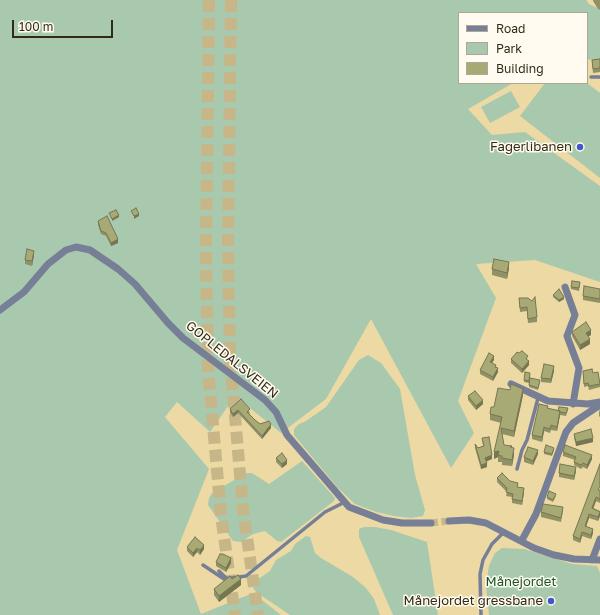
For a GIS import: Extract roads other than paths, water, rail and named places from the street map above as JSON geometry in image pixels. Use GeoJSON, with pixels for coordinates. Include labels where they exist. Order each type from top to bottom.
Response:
{"type":"FeatureCollection","features":[{"type":"Feature","properties":{"kind":"street","name":"GOPLEDALSVEIEN"},"geometry":{"type":"LineString","coordinates":[[0,310],[24,292],[48,264],[66,250],[76,247],[90,250],[118,269],[135,284],[168,323],[183,338],[265,400],[276,412],[287,434],[349,507],[383,520],[402,523],[431,523]]}},
{"type":"Feature","properties":{"kind":"street"},"geometry":{"type":"LineString","coordinates":[[565,287],[575,315],[567,336],[579,368],[573,404]]}},
{"type":"Feature","properties":{"kind":"street"},"geometry":{"type":"LineString","coordinates":[[511,384],[538,398],[573,404],[600,402]]}},
{"type":"Feature","properties":{"kind":"street"},"geometry":{"type":"LineString","coordinates":[[522,540],[536,514],[566,432],[573,423],[600,405]]}},
{"type":"Feature","properties":{"kind":"street"},"geometry":{"type":"LineString","coordinates":[[449,521],[479,522],[492,526],[503,533],[522,540],[534,548],[554,555],[600,560]]}},
{"type":"Feature","properties":{"kind":"street"},"geometry":{"type":"LineString","coordinates":[[592,560],[600,539]]}},
{"type":"Feature","properties":{"kind":"lane"},"geometry":{"type":"LineString","coordinates":[[591,77],[600,77]]}},
{"type":"Feature","properties":{"kind":"lane"},"geometry":{"type":"LineString","coordinates":[[517,469],[522,450],[527,440],[538,398]]}},
{"type":"Feature","properties":{"kind":"lane"},"geometry":{"type":"LineString","coordinates":[[203,565],[220,578],[227,579],[242,577],[250,573],[325,512],[345,502]]}},
{"type":"Feature","properties":{"kind":"lane"},"geometry":{"type":"LineString","coordinates":[[481,615],[480,574],[483,560],[492,544],[503,533]]}},
{"type":"Feature","properties":{"kind":"lane"},"geometry":{"type":"LineString","coordinates":[[219,572],[227,579]]}},
{"type":"Feature","properties":{"kind":"tunnel"},"geometry":{"type":"LineString","coordinates":[[209,0],[206,253],[208,369],[221,515],[235,615]]}},
{"type":"Feature","properties":{"kind":"tunnel"},"geometry":{"type":"LineString","coordinates":[[231,0],[228,246],[230,358],[243,509],[258,615]]}},
{"type":"Feature","properties":{"kind":"tunnel"},"geometry":{"type":"LineString","coordinates":[[431,523],[449,521]]}},
{"type":"Feature","properties":{"kind":"place","name":"Fagerlibanen"},"geometry":{"type":"Point","coordinates":[580,147]}},
{"type":"Feature","properties":{"kind":"place","name":"Månejordet gressbane"},"geometry":{"type":"Point","coordinates":[551,601]}},
{"type":"Feature","properties":{"kind":"park label","name":"Månejordet"},"geometry":{"type":"Point","coordinates":[521,582]}}]}
